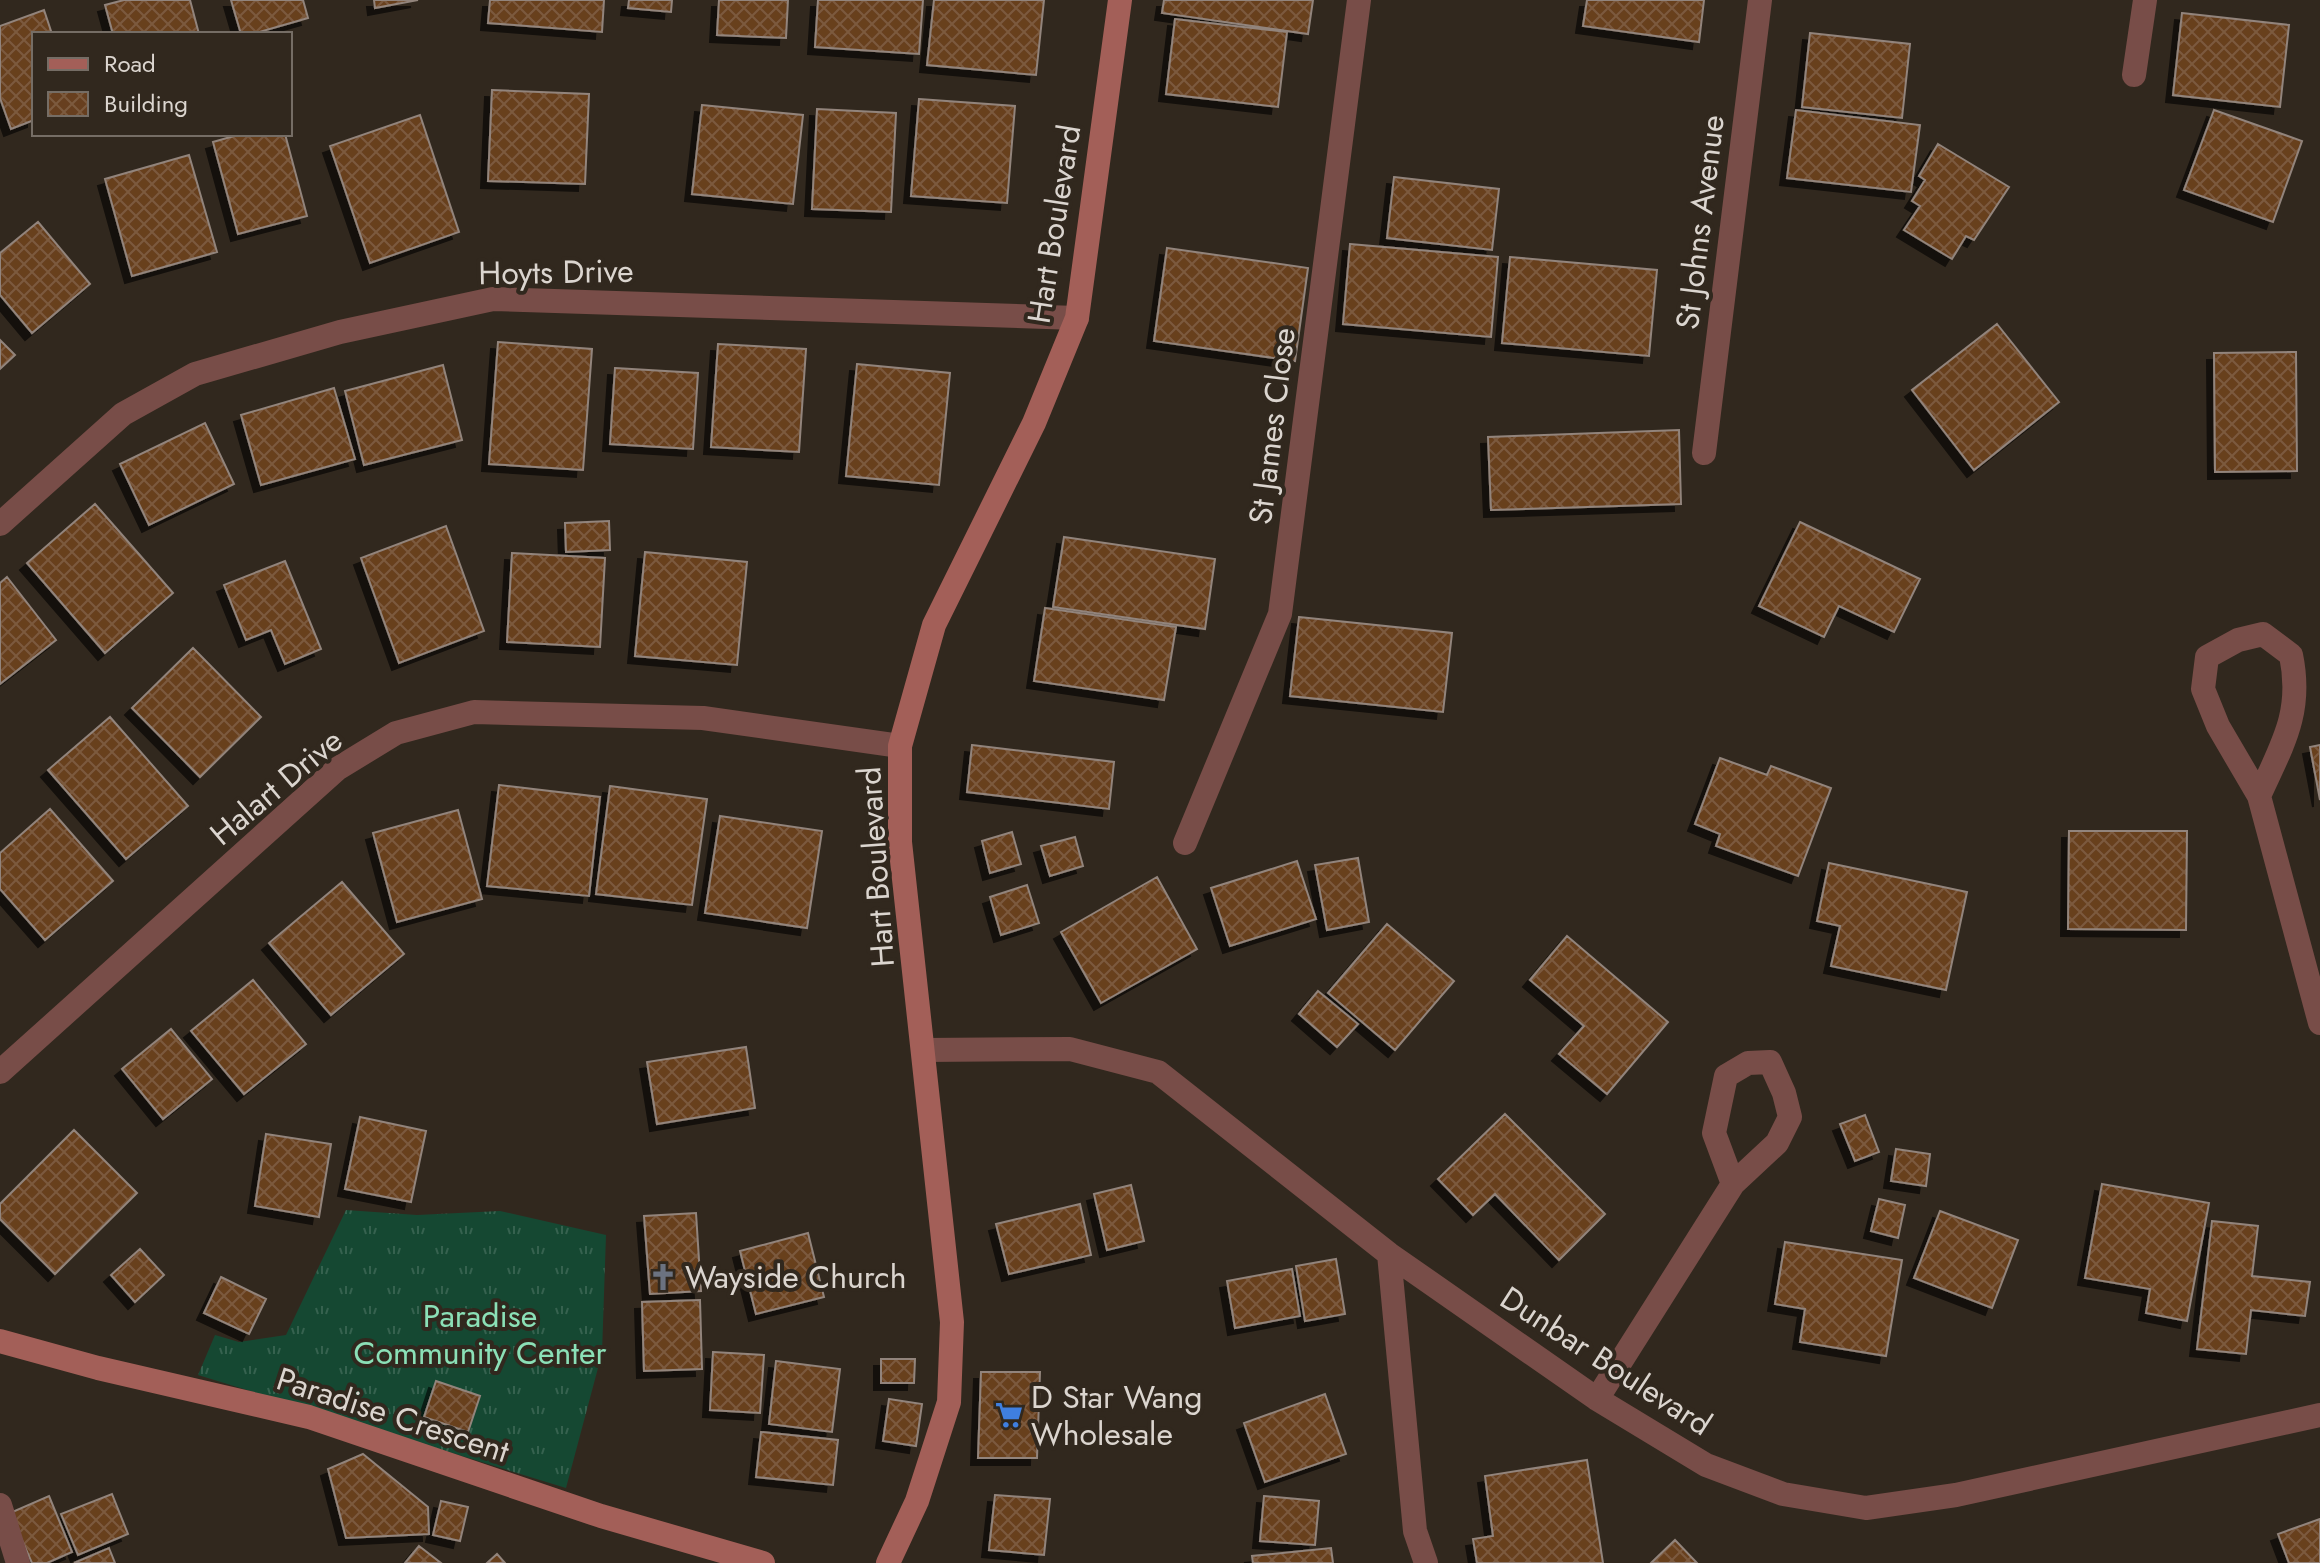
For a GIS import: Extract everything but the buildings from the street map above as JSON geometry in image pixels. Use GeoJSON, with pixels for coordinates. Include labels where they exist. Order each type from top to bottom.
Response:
{"type":"FeatureCollection","features":[{"type":"Feature","properties":{"kind":"street","name":"Hart Boulevard"},"geometry":{"type":"LineString","coordinates":[[888,1563],[917,1501],[949,1402],[952,1322],[900,842],[900,746],[934,625],[1034,423],[1077,318],[1120,0]]}},
{"type":"Feature","properties":{"kind":"street","name":"St James Close"},"geometry":{"type":"LineString","coordinates":[[1185,843],[1280,614],[1359,0]]}},
{"type":"Feature","properties":{"kind":"street","name":"St Johns Avenue"},"geometry":{"type":"LineString","coordinates":[[1704,453],[1760,0]]}},
{"type":"Feature","properties":{"kind":"street"},"geometry":{"type":"LineString","coordinates":[[2134,75],[2145,0]]}},
{"type":"Feature","properties":{"kind":"street","name":"Hoyts Drive"},"geometry":{"type":"LineString","coordinates":[[0,524],[123,414],[195,374],[340,332],[493,299],[1077,318]]}},
{"type":"Feature","properties":{"kind":"street"},"geometry":{"type":"LineString","coordinates":[[2259,796],[2291,725],[2296,681],[2291,655],[2263,634],[2238,640],[2207,657],[2203,689],[2218,726],[2259,796],[2320,1023]]}},
{"type":"Feature","properties":{"kind":"street","name":"Halart Drive"},"geometry":{"type":"LineString","coordinates":[[0,1072],[337,769],[396,733],[474,712],[703,718],[900,746]]}},
{"type":"Feature","properties":{"kind":"street","name":"Dunbar Boulevard"},"geometry":{"type":"LineString","coordinates":[[924,1050],[1070,1049],[1158,1072],[1389,1254],[1597,1399],[1706,1465],[1783,1494],[1866,1508],[1956,1495],[2320,1415]]}},
{"type":"Feature","properties":{"kind":"street"},"geometry":{"type":"LineString","coordinates":[[1597,1399],[1733,1184],[1777,1143],[1790,1117],[1784,1093],[1770,1062],[1748,1063],[1726,1076],[1714,1133],[1733,1184]]}},
{"type":"Feature","properties":{"kind":"street"},"geometry":{"type":"LineString","coordinates":[[1389,1254],[1415,1531],[1426,1563]]}},
{"type":"Feature","properties":{"kind":"street","name":"Paradise Crescent"},"geometry":{"type":"LineString","coordinates":[[0,1341],[98,1368],[309,1417],[601,1516],[763,1563]]}},
{"type":"Feature","properties":{"kind":"street"},"geometry":{"type":"LineString","coordinates":[[0,1505],[18,1563]]}},
{"type":"Feature","properties":{"kind":"green space","name":"Paradise Community Center"},"geometry":{"type":"Polygon","coordinates":[[[346,1210],[417,1215],[500,1211],[606,1235],[602,1353],[566,1488],[198,1375],[215,1335],[239,1342],[286,1335],[346,1210]]]}},
{"type":"Feature","properties":{"kind":"place","name":"Wayside Church"},"geometry":{"type":"Point","coordinates":[663,1277]}},
{"type":"Feature","properties":{"kind":"place","name":"D Star Wang Wholesale"},"geometry":{"type":"Point","coordinates":[1009,1415]}}]}
